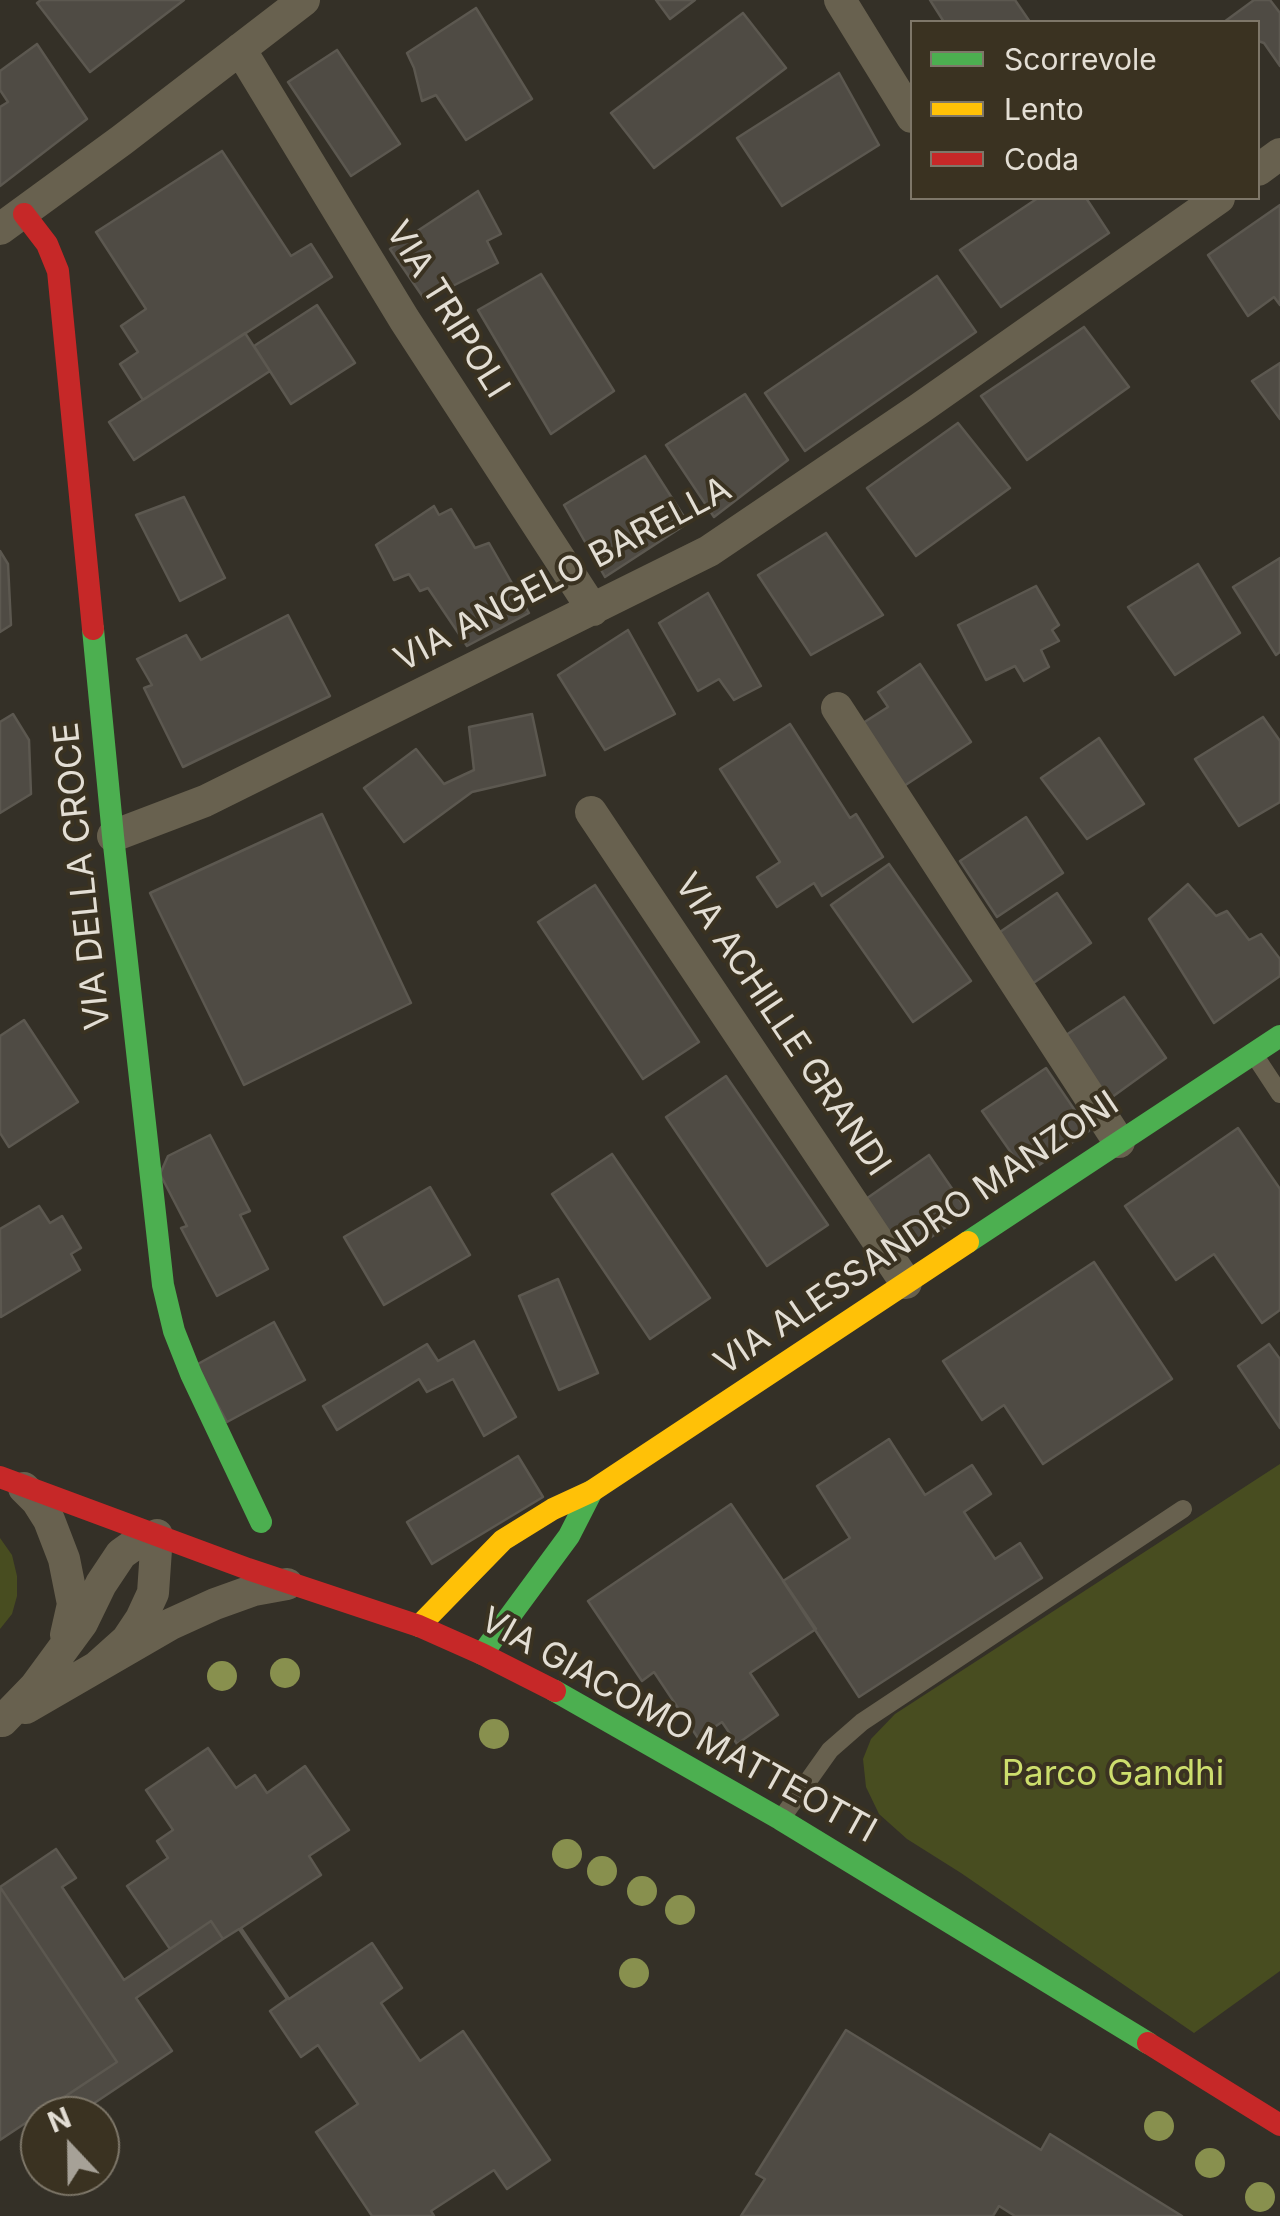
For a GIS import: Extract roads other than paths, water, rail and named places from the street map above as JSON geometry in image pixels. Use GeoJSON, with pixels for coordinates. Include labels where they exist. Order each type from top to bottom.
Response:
{"type":"FeatureCollection","features":[{"type":"Feature","properties":{"kind":"street"},"geometry":{"type":"LineString","coordinates":[[12,222],[304,0]]}},
{"type":"Feature","properties":{"kind":"street"},"geometry":{"type":"LineString","coordinates":[[840,0],[910,114]]}},
{"type":"Feature","properties":{"kind":"street","name":"VIA TRIPOLI"},"geometry":{"type":"LineString","coordinates":[[240,50],[404,320],[594,610]]}},
{"type":"Feature","properties":{"kind":"street","name":"VIA ANGELO BARELLA"},"geometry":{"type":"LineString","coordinates":[[113,836],[205,801],[709,551],[1215,200]]}},
{"type":"Feature","properties":{"kind":"street","name":"VIA DELLA CROCE"},"geometry":{"type":"LineString","coordinates":[[12,222],[47,244],[58,271],[113,836],[163,1285],[174,1331],[191,1374],[260,1522]]}},
{"type":"Feature","properties":{"kind":"street"},"geometry":{"type":"LineString","coordinates":[[837,708],[1119,1142]]}},
{"type":"Feature","properties":{"kind":"street","name":"VIA ACHILLE GRANDI"},"geometry":{"type":"LineString","coordinates":[[591,812],[906,1283]]}},
{"type":"Feature","properties":{"kind":"street","name":"VIA ALESSANDRO MANZONI"},"geometry":{"type":"LineString","coordinates":[[418,1626],[503,1540],[553,1509],[592,1491],[1280,1036]]}},
{"type":"Feature","properties":{"kind":"street"},"geometry":{"type":"LineString","coordinates":[[10,1480],[38,1502],[64,1559],[73,1604],[60,1651]]}},
{"type":"Feature","properties":{"kind":"street","name":"VIA GIACOMO MATTEOTTI"},"geometry":{"type":"LineString","coordinates":[[10,1480],[418,1626],[550,1688],[934,1910],[1280,2125]]}},
{"type":"Feature","properties":{"kind":"street","name":"VIA ALESSANDRO MANZONI"},"geometry":{"type":"LineString","coordinates":[[482,1654],[569,1536],[592,1491]]}},
{"type":"Feature","properties":{"kind":"street"},"geometry":{"type":"LineString","coordinates":[[1,1721],[35,1688],[82,1623],[121,1554],[156,1535],[153,1593],[128,1640],[98,1666]]}},
{"type":"Feature","properties":{"kind":"street"},"geometry":{"type":"LineString","coordinates":[[1,1721],[170,1624],[254,1590],[292,1584]]}},
{"type":"Feature","properties":{"kind":"lane"},"geometry":{"type":"LineString","coordinates":[[1254,1054],[1280,1094]]}},
{"type":"Feature","properties":{"kind":"lane"},"geometry":{"type":"LineString","coordinates":[[780,1819],[830,1750],[862,1722],[1182,1510]]}},
{"type":"Feature","properties":{"kind":"park label","name":"Parco Gandhi"},"geometry":{"type":"Point","coordinates":[1113,1774]}}]}
